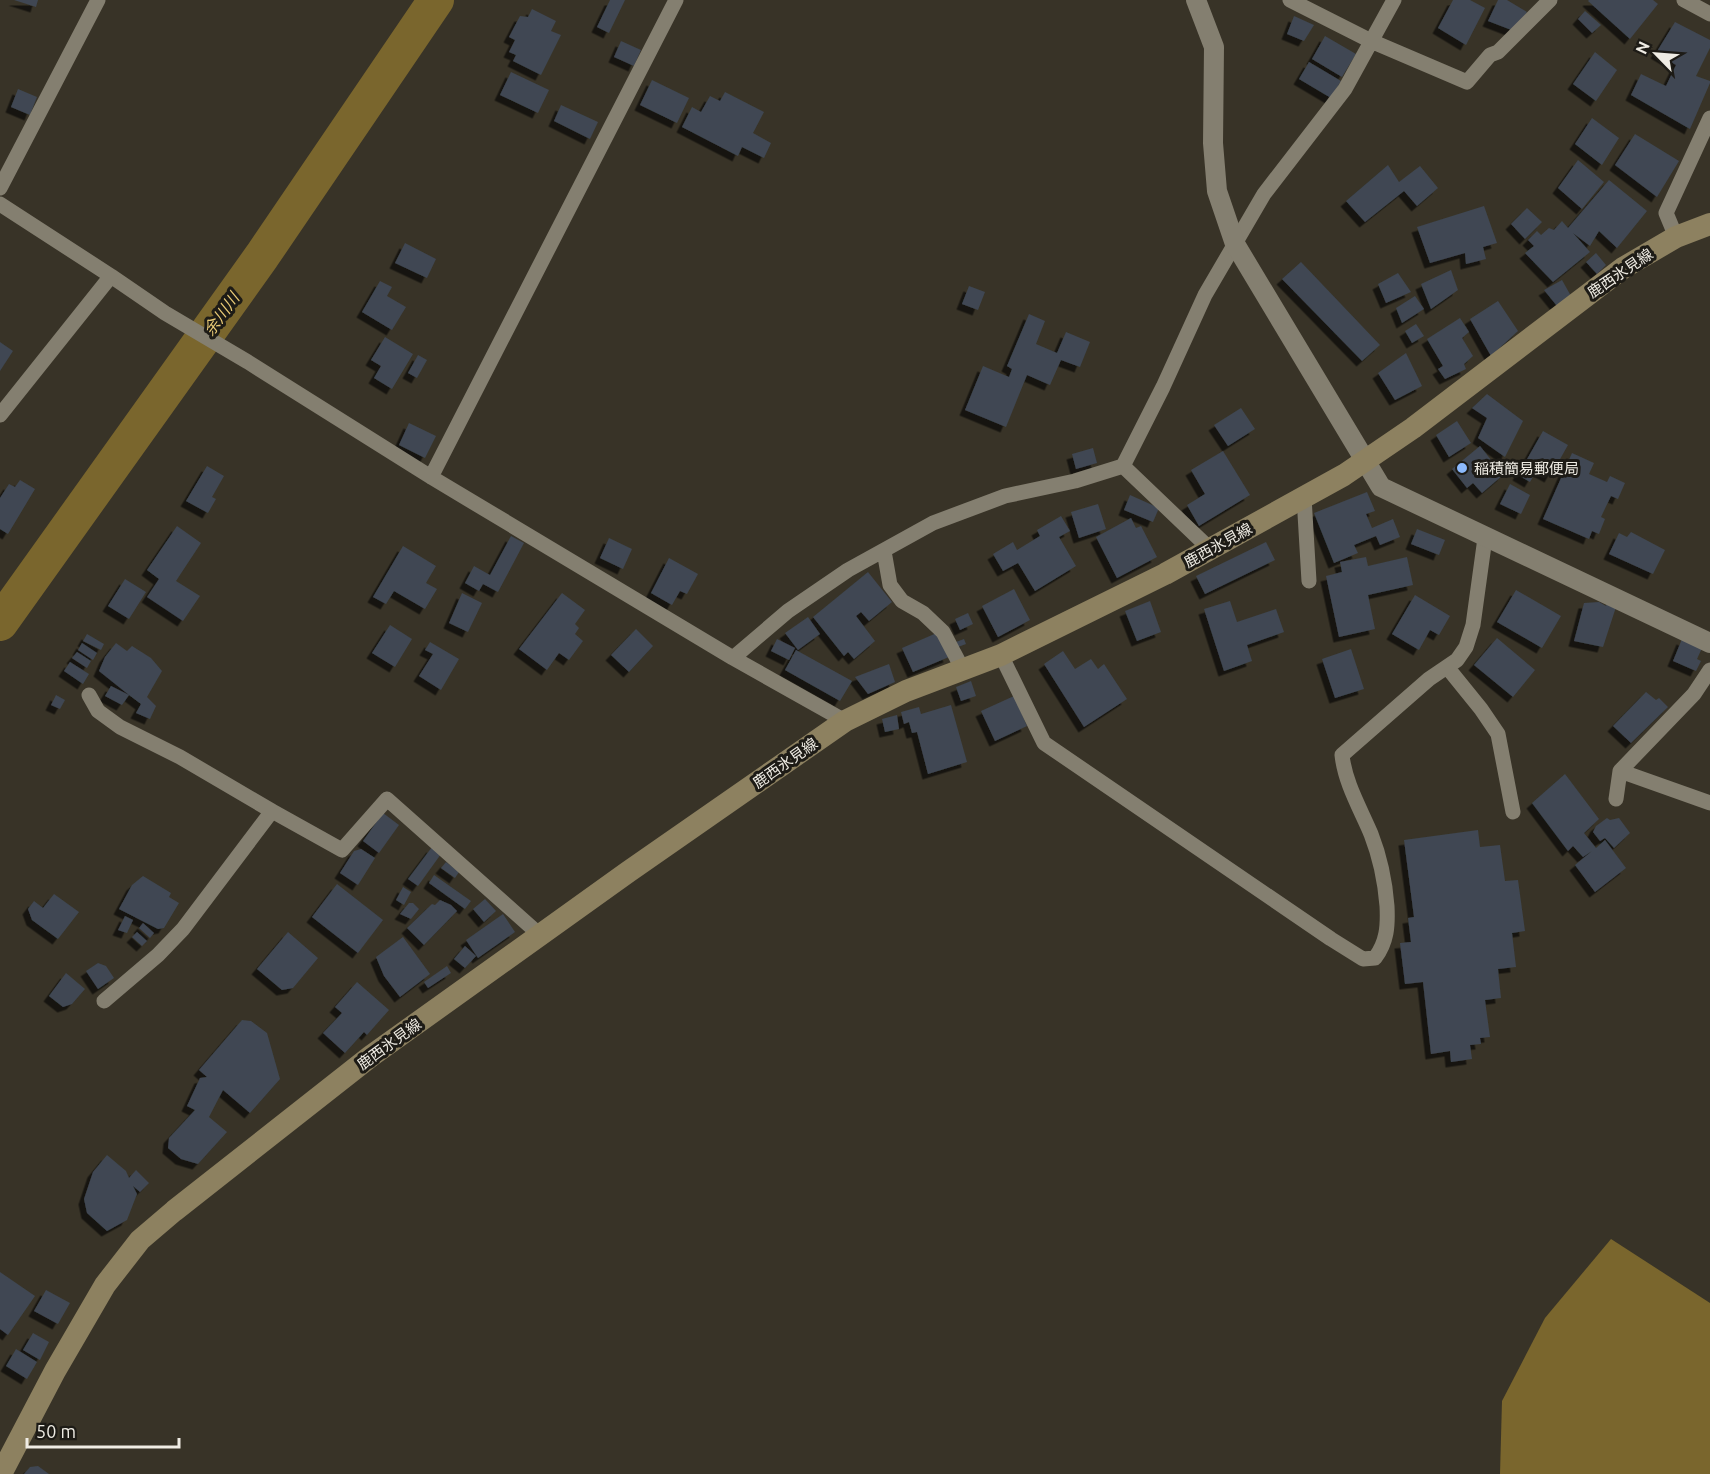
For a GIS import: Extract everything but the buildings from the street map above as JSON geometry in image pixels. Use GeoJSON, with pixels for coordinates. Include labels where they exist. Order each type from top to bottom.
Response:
{"type":"FeatureCollection","features":[{"type":"Feature","properties":{"kind":"main road","name":"鹿西氷見線"},"geometry":{"type":"LineString","coordinates":[[1,1474],[55,1371],[105,1285],[140,1240],[372,1056],[845,721],[906,692],[1001,655],[1166,574],[1344,475],[1413,428],[1623,268],[1676,237],[1710,224]]}},
{"type":"Feature","properties":{"kind":"street"},"geometry":{"type":"LineString","coordinates":[[0,188],[98,0]]}},
{"type":"Feature","properties":{"kind":"street"},"geometry":{"type":"LineString","coordinates":[[431,477],[676,0]]}},
{"type":"Feature","properties":{"kind":"street"},"geometry":{"type":"LineString","coordinates":[[1196,0],[1214,47],[1213,143],[1217,191],[1235,244],[1380,487],[1710,643]]}},
{"type":"Feature","properties":{"kind":"street"},"geometry":{"type":"LineString","coordinates":[[1290,0],[1371,41],[1467,81],[1490,55],[1498,52],[1550,0]]}},
{"type":"Feature","properties":{"kind":"street"},"geometry":{"type":"LineString","coordinates":[[733,658],[788,611],[848,570],[933,523],[1005,496],[1075,481],[1123,466],[1163,387],[1204,295],[1264,194],[1345,89],[1394,0]]}},
{"type":"Feature","properties":{"kind":"street"},"geometry":{"type":"LineString","coordinates":[[1684,0],[1710,14]]}},
{"type":"Feature","properties":{"kind":"street"},"geometry":{"type":"LineString","coordinates":[[1676,237],[1666,213],[1710,118]]}},
{"type":"Feature","properties":{"kind":"street"},"geometry":{"type":"LineString","coordinates":[[0,204],[165,313],[248,362],[431,477],[733,658],[845,721]]}},
{"type":"Feature","properties":{"kind":"street"},"geometry":{"type":"LineString","coordinates":[[0,415],[111,276]]}},
{"type":"Feature","properties":{"kind":"street"},"geometry":{"type":"LineString","coordinates":[[1123,466],[1210,549]]}},
{"type":"Feature","properties":{"kind":"street"},"geometry":{"type":"LineString","coordinates":[[1304,497],[1309,581]]}},
{"type":"Feature","properties":{"kind":"street"},"geometry":{"type":"LineString","coordinates":[[1001,655],[1044,743],[1331,939],[1363,959],[1375,958],[1383,947],[1388,919],[1385,879],[1371,836],[1344,771],[1342,755],[1429,679],[1457,660],[1466,647],[1473,625],[1485,538]]}},
{"type":"Feature","properties":{"kind":"street"},"geometry":{"type":"LineString","coordinates":[[884,551],[890,585],[902,601],[923,613],[943,632],[963,670]]}},
{"type":"Feature","properties":{"kind":"street"},"geometry":{"type":"LineString","coordinates":[[1447,667],[1498,734],[1513,812]]}},
{"type":"Feature","properties":{"kind":"street"},"geometry":{"type":"LineString","coordinates":[[1616,799],[1620,771],[1694,694],[1710,670]]}},
{"type":"Feature","properties":{"kind":"street"},"geometry":{"type":"LineString","coordinates":[[89,695],[98,711],[120,727],[180,757],[342,850],[387,799],[540,936]]}},
{"type":"Feature","properties":{"kind":"street"},"geometry":{"type":"LineString","coordinates":[[1620,771],[1710,803]]}},
{"type":"Feature","properties":{"kind":"street"},"geometry":{"type":"LineString","coordinates":[[104,1001],[158,955],[183,929],[272,811]]}},
{"type":"Feature","properties":{"kind":"shaded area"},"geometry":{"type":"Polygon","coordinates":[[[1611,1239],[1710,1303],[1710,1474],[1500,1474],[1502,1401],[1545,1318],[1611,1239]]]}},
{"type":"Feature","properties":{"kind":"waterway","name":"余川川"},"geometry":{"type":"LineString","coordinates":[[0,623],[262,256],[436,0]]}},
{"type":"Feature","properties":{"kind":"place","name":"稲積簡易郵便局"},"geometry":{"type":"Point","coordinates":[1462,468]}}]}
